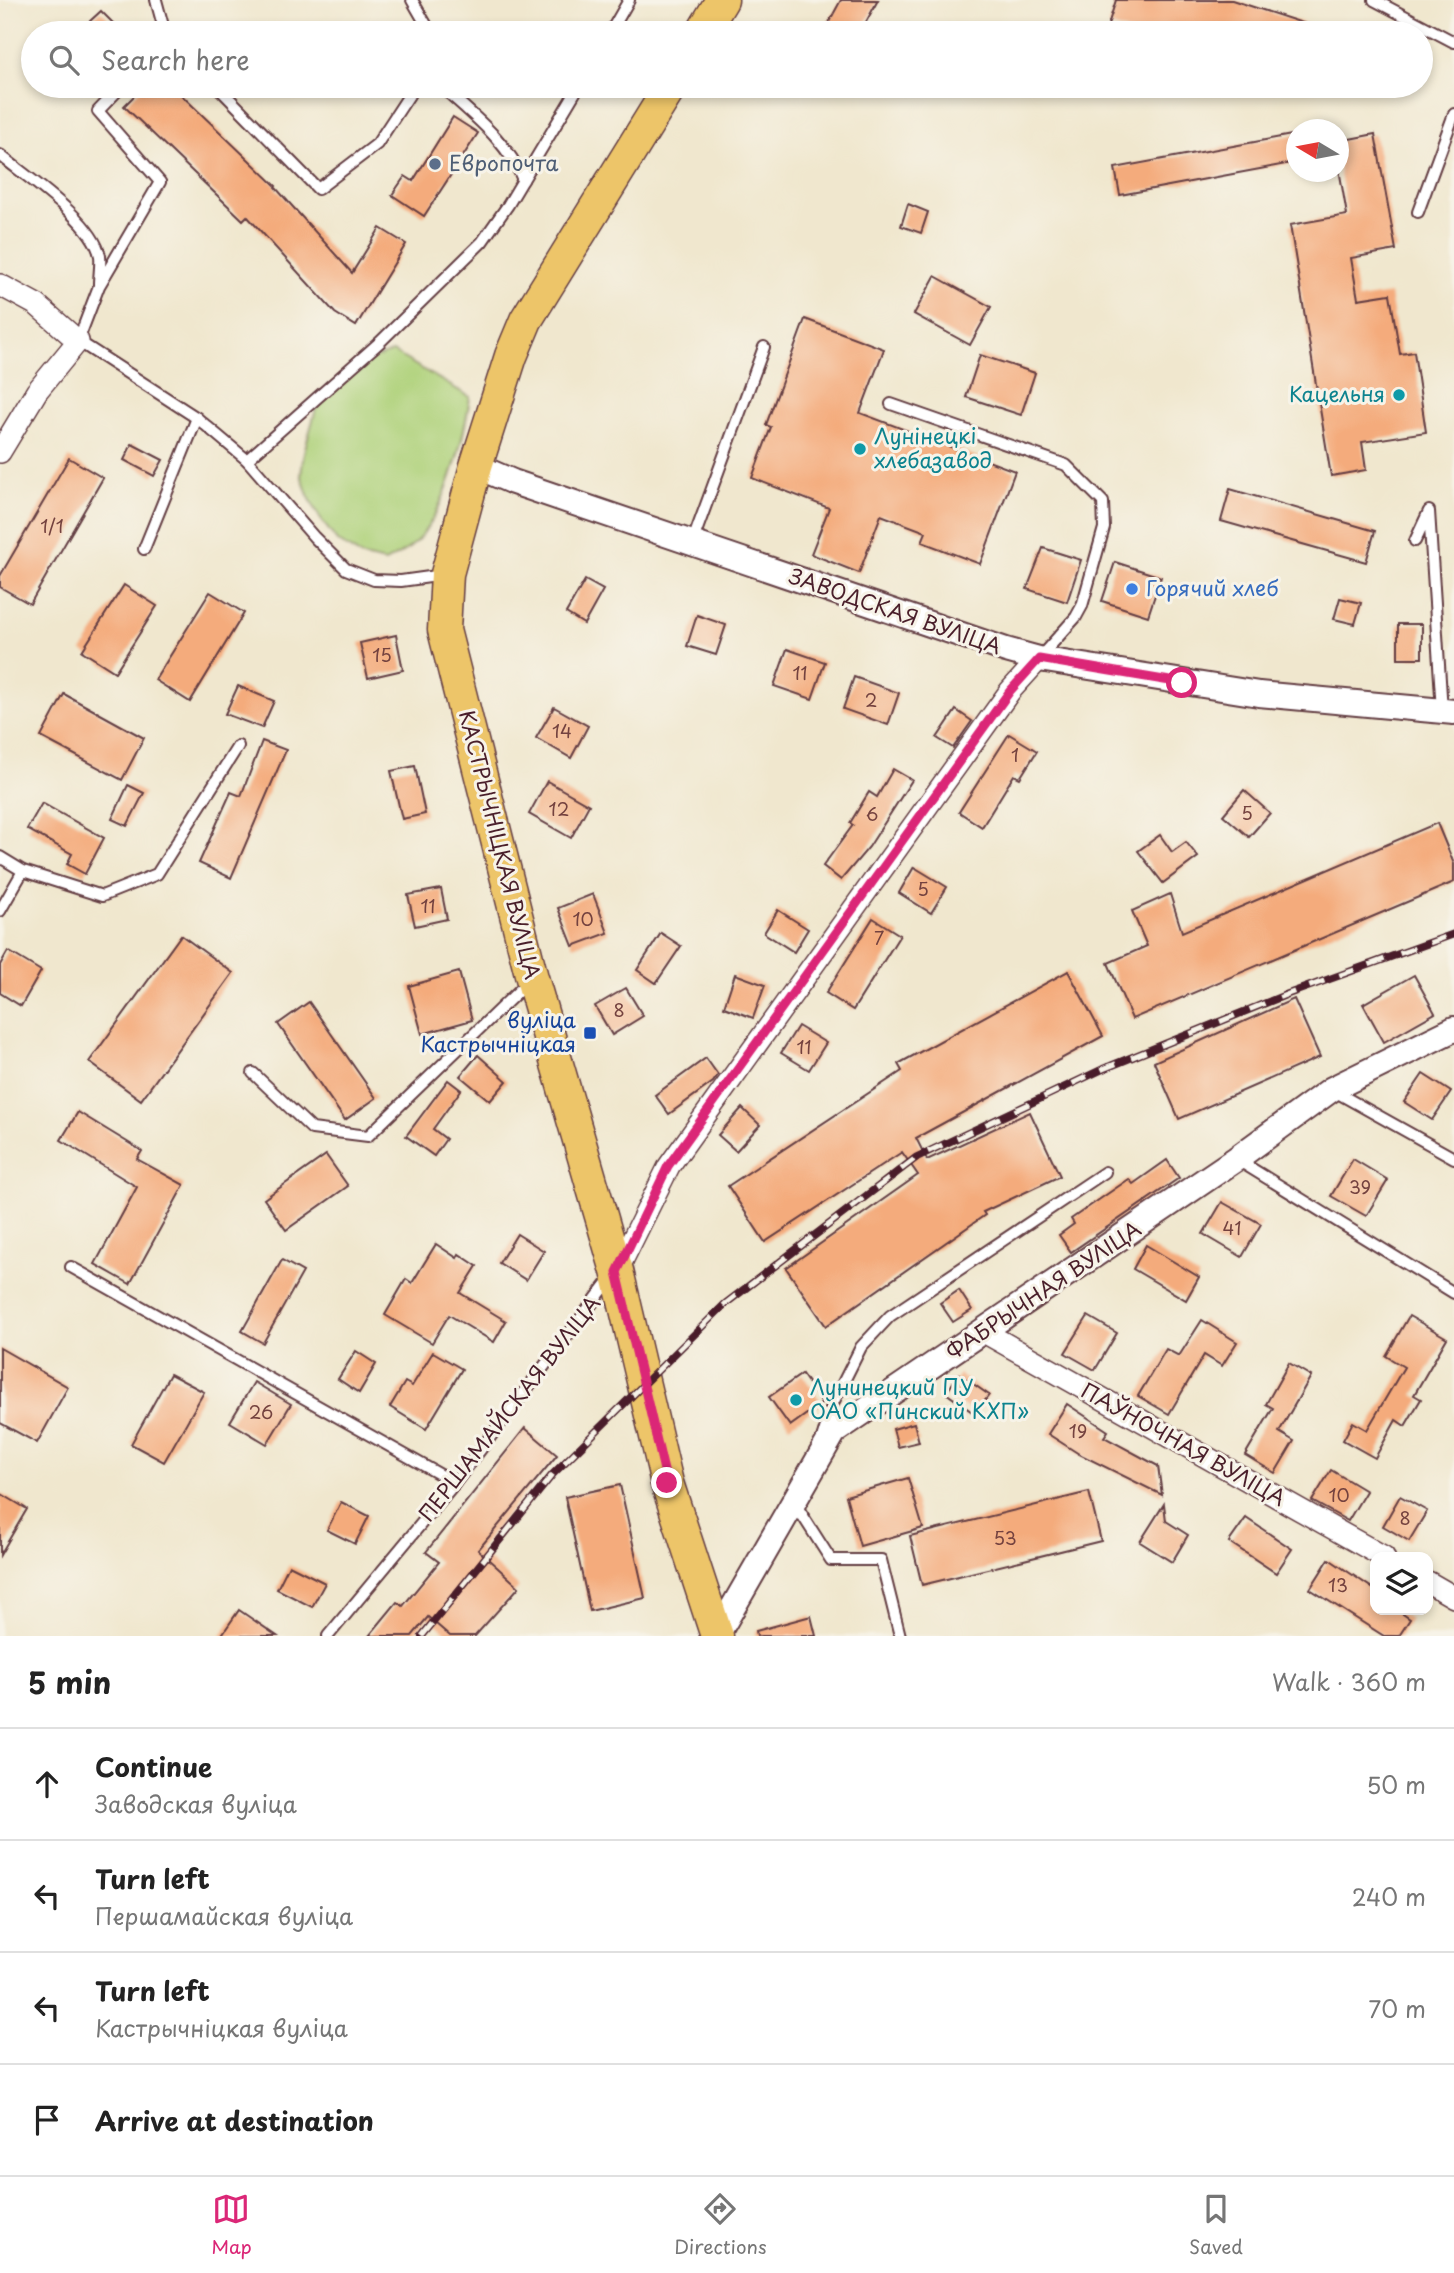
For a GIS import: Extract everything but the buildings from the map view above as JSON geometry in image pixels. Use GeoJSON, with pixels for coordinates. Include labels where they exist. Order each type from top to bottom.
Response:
{"type":"FeatureCollection","features":[{"type":"Feature","properties":{"kind":"main road"},"geometry":{"type":"LineString","coordinates":[[709,21],[722,0]]}},
{"type":"Feature","properties":{"kind":"main road","name":"КАСТРЫЧНІЦКАЯ ВУЛІЦА"},"geometry":{"type":"LineString","coordinates":[[664,98],[526,320],[510,356],[476,466],[447,574],[444,630],[532,978],[617,1272],[667,1483],[717,1636]]}},
{"type":"Feature","properties":{"kind":"street"},"geometry":{"type":"LineString","coordinates":[[0,285],[37,305],[78,341],[37,391],[0,452]]}},
{"type":"Feature","properties":{"kind":"street","name":"ЗАВОДСКАЯ ВУЛІЦА"},"geometry":{"type":"LineString","coordinates":[[476,466],[513,482],[1039,659],[1259,694],[1448,712]]}},
{"type":"Feature","properties":{"kind":"street","name":"ПЕРШАМАЙСКАЯ ВУЛІЦА"},"geometry":{"type":"LineString","coordinates":[[617,1272],[668,1166],[1002,703],[1039,659]]}},
{"type":"Feature","properties":{"kind":"street","name":"ФАБРЫЧНАЯ ВУЛІЦА"},"geometry":{"type":"LineString","coordinates":[[717,1636],[834,1432],[1236,1159],[1332,1089],[1454,1030]]}},
{"type":"Feature","properties":{"kind":"street","name":"ПАЎНОЧНАЯ ВУЛІЦА"},"geometry":{"type":"LineString","coordinates":[[984,1332],[1375,1552]]}},
{"type":"Feature","properties":{"kind":"street"},"geometry":{"type":"LineString","coordinates":[[1433,1585],[1454,1597]]}},
{"type":"Feature","properties":{"kind":"lane"},"geometry":{"type":"LineString","coordinates":[[156,0],[162,21]]}},
{"type":"Feature","properties":{"kind":"lane"},"geometry":{"type":"LineString","coordinates":[[412,0],[424,21]]}},
{"type":"Feature","properties":{"kind":"lane"},"geometry":{"type":"LineString","coordinates":[[617,21],[629,0]]}},
{"type":"Feature","properties":{"kind":"lane"},"geometry":{"type":"LineString","coordinates":[[1374,0],[1414,21]]}},
{"type":"Feature","properties":{"kind":"lane"},"geometry":{"type":"LineString","coordinates":[[1433,31],[1454,42]]}},
{"type":"Feature","properties":{"kind":"lane"},"geometry":{"type":"LineString","coordinates":[[110,98],[98,111],[160,182],[99,286],[78,341],[197,418],[247,460],[314,537],[346,569],[374,580],[401,581],[447,574]]}},
{"type":"Feature","properties":{"kind":"lane"},"geometry":{"type":"LineString","coordinates":[[229,98],[318,189],[377,144],[407,98]]}},
{"type":"Feature","properties":{"kind":"lane"},"geometry":{"type":"LineString","coordinates":[[454,98],[503,144],[516,161],[523,180]]}},
{"type":"Feature","properties":{"kind":"lane"},"geometry":{"type":"LineString","coordinates":[[247,460],[380,342],[482,242],[572,98]]}},
{"type":"Feature","properties":{"kind":"lane"},"geometry":{"type":"LineString","coordinates":[[1418,212],[1454,114]]}},
{"type":"Feature","properties":{"kind":"lane"},"geometry":{"type":"LineString","coordinates":[[0,156],[78,219],[93,238],[100,257],[99,286]]}},
{"type":"Feature","properties":{"kind":"lane"},"geometry":{"type":"LineString","coordinates":[[692,543],[764,347]]}},
{"type":"Feature","properties":{"kind":"lane"},"geometry":{"type":"LineString","coordinates":[[891,404],[1066,465],[1103,502],[1104,528],[1082,606],[1076,617],[1039,659]]}},
{"type":"Feature","properties":{"kind":"lane"},"geometry":{"type":"LineString","coordinates":[[145,548],[197,418]]}},
{"type":"Feature","properties":{"kind":"lane"},"geometry":{"type":"LineString","coordinates":[[1415,541],[1429,511],[1448,712]]}},
{"type":"Feature","properties":{"kind":"lane"},"geometry":{"type":"LineString","coordinates":[[0,857],[23,871],[102,896],[157,874],[238,746]]}},
{"type":"Feature","properties":{"kind":"lane"},"geometry":{"type":"LineString","coordinates":[[0,911],[23,871]]}},
{"type":"Feature","properties":{"kind":"lane"},"geometry":{"type":"LineString","coordinates":[[253,1073],[312,1129],[368,1136],[509,997],[532,978]]}},
{"type":"Feature","properties":{"kind":"lane"},"geometry":{"type":"LineString","coordinates":[[1332,1089],[1454,1158]]}},
{"type":"Feature","properties":{"kind":"lane"},"geometry":{"type":"LineString","coordinates":[[1236,1159],[1454,1293]]}},
{"type":"Feature","properties":{"kind":"lane"},"geometry":{"type":"LineString","coordinates":[[813,1469],[833,1403],[861,1347],[890,1316],[1105,1172]]}},
{"type":"Feature","properties":{"kind":"lane"},"geometry":{"type":"LineString","coordinates":[[71,1267],[455,1483]]}},
{"type":"Feature","properties":{"kind":"lane","name":"ПЕРШАМАЙСКАЯ ВУЛІЦА"},"geometry":{"type":"LineString","coordinates":[[328,1636],[455,1483],[617,1272]]}},
{"type":"Feature","properties":{"kind":"lane"},"geometry":{"type":"LineString","coordinates":[[794,1502],[831,1560],[881,1560],[900,1636]]}},
{"type":"Feature","properties":{"kind":"green space"},"geometry":{"type":"Polygon","coordinates":[[[393,352],[470,397],[457,456],[432,519],[409,548],[385,562],[363,557],[337,541],[320,518],[301,475],[304,452],[316,409],[335,387],[364,362],[393,352]]]}},
{"type":"Feature","properties":{"kind":"railway"},"geometry":{"type":"LineString","coordinates":[[422,1636],[553,1474],[725,1304],[917,1157],[1103,1069],[1288,994],[1454,934]]}},
{"type":"Feature","properties":{"kind":"place","name":"Европочта"},"geometry":{"type":"Point","coordinates":[435,164]}},
{"type":"Feature","properties":{"kind":"place","name":"Кацельня"},"geometry":{"type":"Point","coordinates":[1399,395]}},
{"type":"Feature","properties":{"kind":"place","name":"Лунінецкі хлебазавод"},"geometry":{"type":"Point","coordinates":[860,449]}},
{"type":"Feature","properties":{"kind":"place","name":"Горячий хлеб"},"geometry":{"type":"Point","coordinates":[1132,589]}},
{"type":"Feature","properties":{"kind":"place","name":"вуліца Кастрычніцкая"},"geometry":{"type":"Point","coordinates":[590,1033]}},
{"type":"Feature","properties":{"kind":"place","name":"Лунинецкий ПУ ОАО «Пинский КХП»"},"geometry":{"type":"Point","coordinates":[796,1400]}},
{"type":"Feature","properties":{"kind":"route"},"geometry":{"type":"LineString","coordinates":[[667,1483],[617,1272],[668,1166],[1010,691],[1039,659],[1182,683]]}}]}
